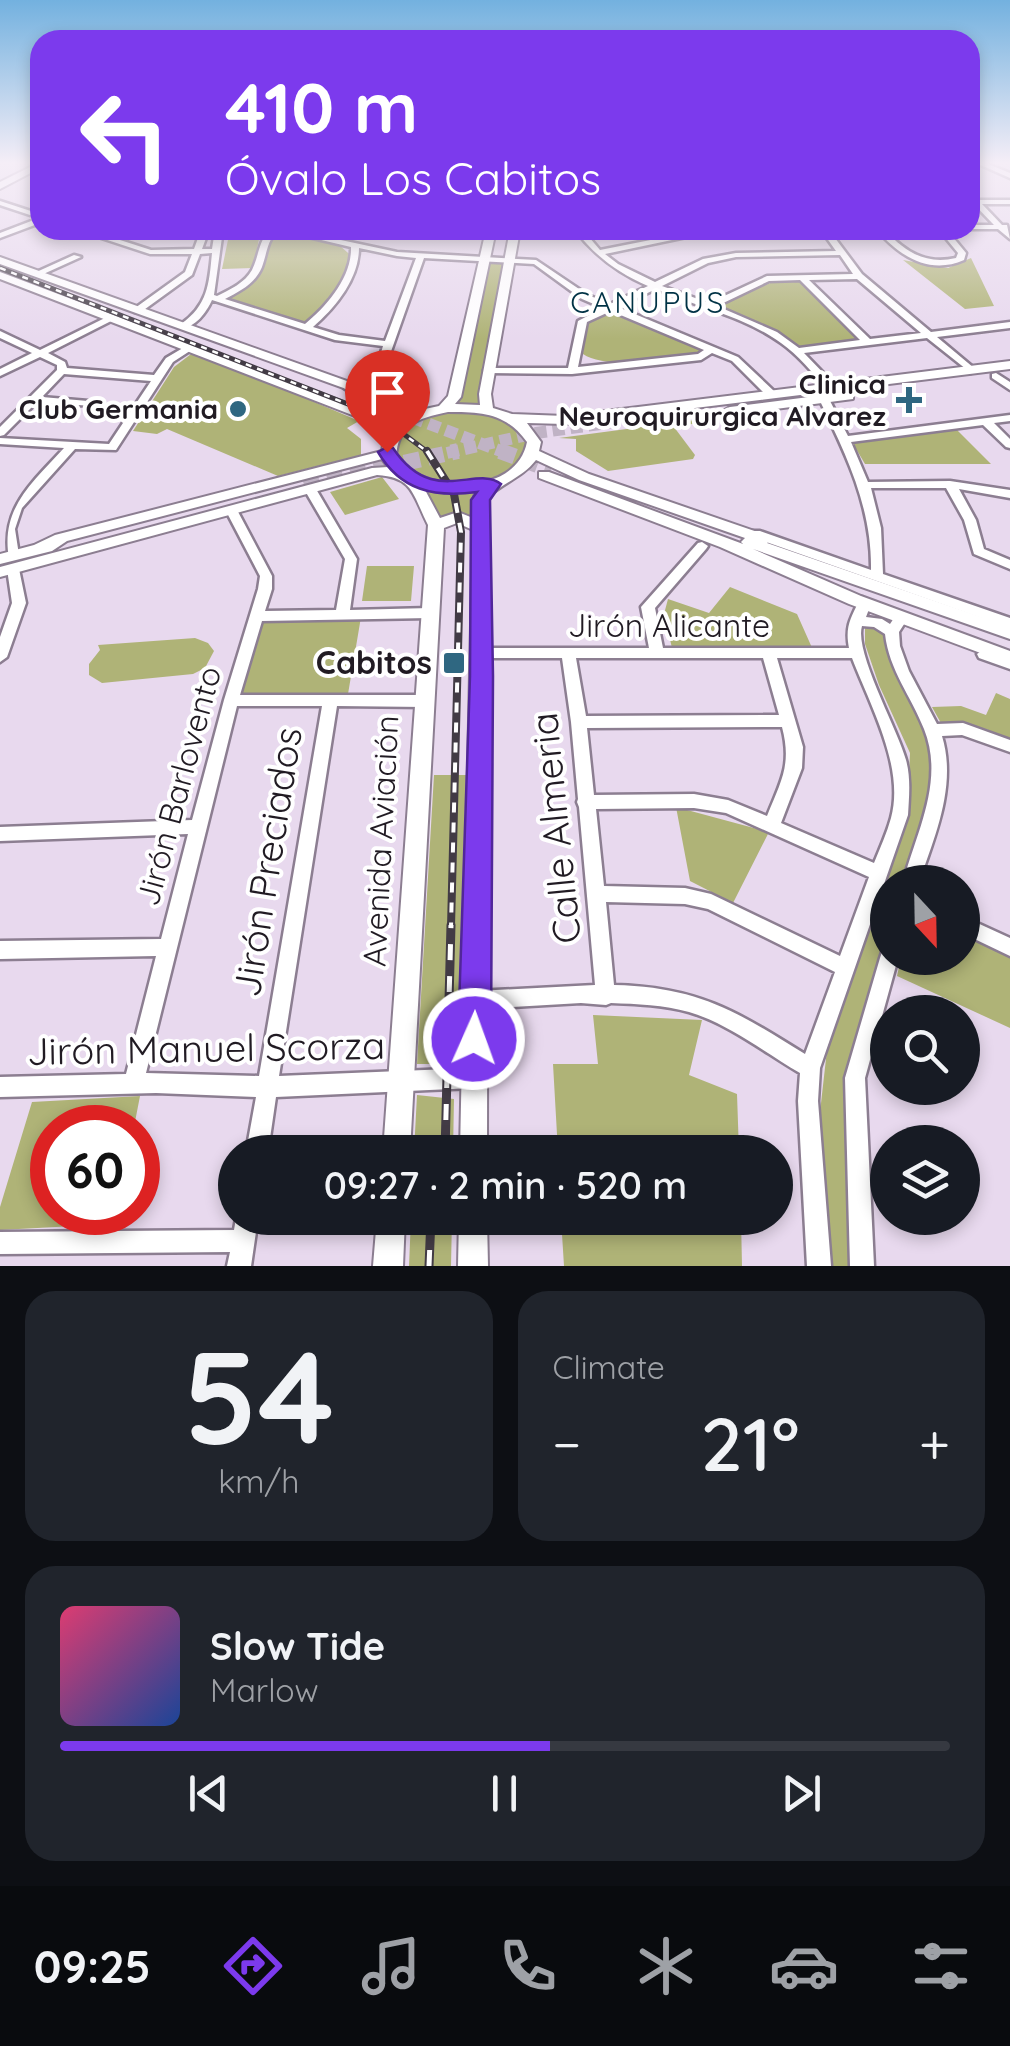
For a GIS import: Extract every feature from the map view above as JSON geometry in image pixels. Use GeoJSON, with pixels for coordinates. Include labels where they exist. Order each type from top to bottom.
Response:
{"type":"FeatureCollection","features":[{"type":"Feature","properties":{"kind":"main road"},"geometry":{"type":"LineString","coordinates":[[444,408],[454,396],[489,240]]}},
{"type":"Feature","properties":{"kind":"main road"},"geometry":{"type":"LineString","coordinates":[[487,409],[489,370],[514,240]]}},
{"type":"Feature","properties":{"kind":"main road"},"geometry":{"type":"LineString","coordinates":[[0,262],[424,413]]}},
{"type":"Feature","properties":{"kind":"main road"},"geometry":{"type":"LineString","coordinates":[[0,276],[33,275],[184,326],[393,413]]}},
{"type":"Feature","properties":{"kind":"main road"},"geometry":{"type":"LineString","coordinates":[[0,276],[365,416],[389,444],[436,525],[458,517],[480,527]]}},
{"type":"Feature","properties":{"kind":"main road"},"geometry":{"type":"LineString","coordinates":[[473,1135],[481,496],[520,471],[546,434],[1010,365]]}},
{"type":"Feature","properties":{"kind":"main road"},"geometry":{"type":"LineString","coordinates":[[826,391],[612,420],[1003,375]]}},
{"type":"Feature","properties":{"kind":"main road"},"geometry":{"type":"LineString","coordinates":[[512,418],[565,420],[770,393],[863,394]]}},
{"type":"Feature","properties":{"kind":"main road"},"geometry":{"type":"LineString","coordinates":[[7,564],[61,538],[376,459],[398,428],[424,413],[444,408],[487,409],[512,418],[527,429],[534,448],[584,477],[843,567],[1010,633]]}},
{"type":"Feature","properties":{"kind":"main road"},"geometry":{"type":"LineString","coordinates":[[39,549],[377,471],[458,488],[534,480],[858,608],[1010,661]]}},
{"type":"Feature","properties":{"kind":"main road"},"geometry":{"type":"LineString","coordinates":[[843,567],[679,519],[548,473],[726,543],[858,608]]}},
{"type":"Feature","properties":{"kind":"main road"},"geometry":{"type":"LineString","coordinates":[[7,564],[307,485]]}},
{"type":"Feature","properties":{"kind":"main road"},"geometry":{"type":"LineString","coordinates":[[7,564],[232,510],[307,485]]}},
{"type":"Feature","properties":{"kind":"main road","name":"Avenida Aviación"},"geometry":{"type":"LineString","coordinates":[[397,1135],[436,525]]}},
{"type":"Feature","properties":{"kind":"main road"},"geometry":{"type":"LineString","coordinates":[[388,1266],[391,1235]]}},
{"type":"Feature","properties":{"kind":"main road"},"geometry":{"type":"LineString","coordinates":[[473,1235],[474,1266]]}},
{"type":"Feature","properties":{"kind":"street"},"geometry":{"type":"LineString","coordinates":[[0,236],[30,222]]}},
{"type":"Feature","properties":{"kind":"street"},"geometry":{"type":"LineString","coordinates":[[980,228],[1005,227],[1010,236]]}},
{"type":"Feature","properties":{"kind":"street"},"geometry":{"type":"LineString","coordinates":[[112,240],[160,254],[214,251]]}},
{"type":"Feature","properties":{"kind":"street"},"geometry":{"type":"LineString","coordinates":[[138,310],[180,282],[202,240]]}},
{"type":"Feature","properties":{"kind":"street"},"geometry":{"type":"LineString","coordinates":[[216,297],[217,240]]}},
{"type":"Feature","properties":{"kind":"street"},"geometry":{"type":"LineString","coordinates":[[184,326],[198,318],[216,297],[255,276],[261,266],[265,240]]}},
{"type":"Feature","properties":{"kind":"street"},"geometry":{"type":"LineString","coordinates":[[337,240],[397,254],[511,258],[542,264],[576,292],[710,352]]}},
{"type":"Feature","properties":{"kind":"street"},"geometry":{"type":"LineString","coordinates":[[589,240],[654,285],[767,330],[796,350],[826,391],[867,484],[879,550],[877,575]]}},
{"type":"Feature","properties":{"kind":"street"},"geometry":{"type":"LineString","coordinates":[[602,252],[661,240]]}},
{"type":"Feature","properties":{"kind":"street"},"geometry":{"type":"LineString","coordinates":[[832,240],[859,276],[971,370]]}},
{"type":"Feature","properties":{"kind":"street"},"geometry":{"type":"LineString","coordinates":[[890,240],[904,255],[918,261],[945,263],[964,257],[951,240]]}},
{"type":"Feature","properties":{"kind":"street"},"geometry":{"type":"LineString","coordinates":[[306,328],[328,310],[357,256],[355,245]]}},
{"type":"Feature","properties":{"kind":"street"},"geometry":{"type":"LineString","coordinates":[[572,372],[583,321],[654,285],[720,258],[840,253]]}},
{"type":"Feature","properties":{"kind":"street"},"geometry":{"type":"LineString","coordinates":[[357,256],[397,254]]}},
{"type":"Feature","properties":{"kind":"street"},"geometry":{"type":"LineString","coordinates":[[349,388],[376,369],[390,344],[421,256]]}},
{"type":"Feature","properties":{"kind":"street"},"geometry":{"type":"LineString","coordinates":[[33,275],[77,257]]}},
{"type":"Feature","properties":{"kind":"street"},"geometry":{"type":"LineString","coordinates":[[709,307],[758,281],[859,276]]}},
{"type":"Feature","properties":{"kind":"street"},"geometry":{"type":"LineString","coordinates":[[802,279],[867,342]]}},
{"type":"Feature","properties":{"kind":"street"},"geometry":{"type":"LineString","coordinates":[[216,297],[354,342],[390,344]]}},
{"type":"Feature","properties":{"kind":"street"},"geometry":{"type":"LineString","coordinates":[[0,373],[110,316]]}},
{"type":"Feature","properties":{"kind":"street"},"geometry":{"type":"LineString","coordinates":[[796,350],[1010,324]]}},
{"type":"Feature","properties":{"kind":"street"},"geometry":{"type":"LineString","coordinates":[[0,334],[61,362],[62,371]]}},
{"type":"Feature","properties":{"kind":"street"},"geometry":{"type":"LineString","coordinates":[[0,437],[112,448],[168,360],[191,347]]}},
{"type":"Feature","properties":{"kind":"street"},"geometry":{"type":"LineString","coordinates":[[0,364],[40,350]]}},
{"type":"Feature","properties":{"kind":"street"},"geometry":{"type":"LineString","coordinates":[[575,351],[589,362],[611,368]]}},
{"type":"Feature","properties":{"kind":"street"},"geometry":{"type":"LineString","coordinates":[[489,370],[572,372],[710,352],[725,354],[744,366],[770,393]]}},
{"type":"Feature","properties":{"kind":"street"},"geometry":{"type":"LineString","coordinates":[[0,437],[62,371],[157,378]]}},
{"type":"Feature","properties":{"kind":"street"},"geometry":{"type":"LineString","coordinates":[[1003,375],[1010,387]]}},
{"type":"Feature","properties":{"kind":"street"},"geometry":{"type":"LineString","coordinates":[[34,399],[88,404]]}},
{"type":"Feature","properties":{"kind":"street"},"geometry":{"type":"LineString","coordinates":[[845,440],[1010,418]]}},
{"type":"Feature","properties":{"kind":"street"},"geometry":{"type":"LineString","coordinates":[[985,422],[1010,445]]}},
{"type":"Feature","properties":{"kind":"street"},"geometry":{"type":"LineString","coordinates":[[0,657],[19,603],[7,564],[9,530],[16,507],[72,446]]}},
{"type":"Feature","properties":{"kind":"street"},"geometry":{"type":"LineString","coordinates":[[867,484],[950,484],[1010,494]]}},
{"type":"Feature","properties":{"kind":"street"},"geometry":{"type":"LineString","coordinates":[[950,484],[970,520],[978,551],[1010,565]]}},
{"type":"Feature","properties":{"kind":"street"},"geometry":{"type":"LineString","coordinates":[[307,485],[351,559],[342,615]]}},
{"type":"Feature","properties":{"kind":"street","name":"Jirón Barlovento"},"geometry":{"type":"LineString","coordinates":[[133,1084],[266,576],[232,510]]}},
{"type":"Feature","properties":{"kind":"street"},"geometry":{"type":"LineString","coordinates":[[657,654],[646,615],[648,607],[702,546]]}},
{"type":"Feature","properties":{"kind":"street"},"geometry":{"type":"LineString","coordinates":[[843,567],[867,559],[879,550]]}},
{"type":"Feature","properties":{"kind":"street"},"geometry":{"type":"LineString","coordinates":[[843,567],[877,575],[1010,623]]}},
{"type":"Feature","properties":{"kind":"street"},"geometry":{"type":"LineString","coordinates":[[858,608],[853,633],[856,653],[899,760],[902,784],[900,815],[880,865]]}},
{"type":"Feature","properties":{"kind":"street"},"geometry":{"type":"LineString","coordinates":[[257,616],[430,613]]}},
{"type":"Feature","properties":{"kind":"street"},"geometry":{"type":"LineString","coordinates":[[901,624],[896,658],[933,730],[938,749],[938,788],[916,865]]}},
{"type":"Feature","properties":{"kind":"street","name":"Jirón Alicante"},"geometry":{"type":"LineString","coordinates":[[482,652],[856,653]]}},
{"type":"Feature","properties":{"kind":"street","name":"Calle Almeria"},"geometry":{"type":"LineString","coordinates":[[568,653],[579,722],[606,996]]}},
{"type":"Feature","properties":{"kind":"street"},"geometry":{"type":"LineString","coordinates":[[769,654],[795,747],[794,768],[772,824]]}},
{"type":"Feature","properties":{"kind":"street"},"geometry":{"type":"LineString","coordinates":[[231,700],[425,702]]}},
{"type":"Feature","properties":{"kind":"street","name":"Jirón Preciados"},"geometry":{"type":"LineString","coordinates":[[260,1135],[330,701]]}},
{"type":"Feature","properties":{"kind":"street"},"geometry":{"type":"LineString","coordinates":[[579,722],[788,722]]}},
{"type":"Feature","properties":{"kind":"street"},"geometry":{"type":"LineString","coordinates":[[933,730],[963,729],[1010,746]]}},
{"type":"Feature","properties":{"kind":"street"},"geometry":{"type":"LineString","coordinates":[[586,802],[694,801],[728,808],[870,869]]}},
{"type":"Feature","properties":{"kind":"street"},"geometry":{"type":"LineString","coordinates":[[0,834],[199,827]]}},
{"type":"Feature","properties":{"kind":"street"},"geometry":{"type":"LineString","coordinates":[[819,1266],[808,1101],[810,1068],[870,893]]}},
{"type":"Feature","properties":{"kind":"street"},"geometry":{"type":"LineString","coordinates":[[596,894],[685,896],[710,902],[845,968]]}},
{"type":"Feature","properties":{"kind":"street"},"geometry":{"type":"LineString","coordinates":[[980,933],[1010,948]]}},
{"type":"Feature","properties":{"kind":"street"},"geometry":{"type":"LineString","coordinates":[[0,950],[169,947]]}},
{"type":"Feature","properties":{"kind":"street"},"geometry":{"type":"LineString","coordinates":[[862,1266],[855,1078],[884,975]]}},
{"type":"Feature","properties":{"kind":"street"},"geometry":{"type":"LineString","coordinates":[[476,1000],[606,996],[688,1003],[728,1020],[810,1068]]}},
{"type":"Feature","properties":{"kind":"street","name":"Jirón Manuel Scorza"},"geometry":{"type":"LineString","coordinates":[[0,1087],[267,1087],[473,1078]]}},
{"type":"Feature","properties":{"kind":"street"},"geometry":{"type":"LineString","coordinates":[[0,1243],[218,1231]]}},
{"type":"Feature","properties":{"kind":"street"},"geometry":{"type":"LineString","coordinates":[[239,1266],[244,1235]]}},
{"type":"Feature","properties":{"kind":"green space"},"geometry":{"type":"Polygon","coordinates":[[[228,240],[259,240],[253,268],[222,269],[228,240]]]}},
{"type":"Feature","properties":{"kind":"green space"},"geometry":{"type":"Polygon","coordinates":[[[272,240],[315,240],[339,245],[355,259],[327,305],[308,324],[228,298],[249,287],[263,268],[272,240]]]}},
{"type":"Feature","properties":{"kind":"green space"},"geometry":{"type":"Polygon","coordinates":[[[971,258],[994,306],[965,309],[903,260],[948,268],[971,258]]]}},
{"type":"Feature","properties":{"kind":"green space"},"geometry":{"type":"Polygon","coordinates":[[[490,263],[506,263],[482,404],[454,403],[490,263]]]}},
{"type":"Feature","properties":{"kind":"green space"},"geometry":{"type":"Polygon","coordinates":[[[780,279],[801,281],[862,340],[798,347],[772,328],[717,305],[780,279]]]}},
{"type":"Feature","properties":{"kind":"green space"},"geometry":{"type":"Polygon","coordinates":[[[610,310],[703,352],[660,361],[624,363],[593,359],[583,354],[585,325],[610,310]]]}},
{"type":"Feature","properties":{"kind":"green space","name":"Club Germania"},"geometry":{"type":"Polygon","coordinates":[[[195,351],[359,421],[347,428],[361,439],[361,455],[278,476],[167,429],[157,434],[133,431],[174,367],[195,351]]]}},
{"type":"Feature","properties":{"kind":"green space"},"geometry":{"type":"Polygon","coordinates":[[[455,411],[496,418],[520,431],[526,440],[525,451],[516,465],[504,474],[472,483],[436,480],[407,466],[398,454],[399,443],[409,428],[426,418],[455,411]]]}},
{"type":"Feature","properties":{"kind":"green space"},"geometry":{"type":"Polygon","coordinates":[[[702,419],[704,422],[674,427],[695,455],[693,459],[608,471],[576,451],[576,439],[559,438],[702,419]]]}},
{"type":"Feature","properties":{"kind":"green space"},"geometry":{"type":"Polygon","coordinates":[[[957,430],[991,464],[865,464],[852,442],[957,430]]]}},
{"type":"Feature","properties":{"kind":"green space"},"geometry":{"type":"Polygon","coordinates":[[[382,477],[399,499],[345,515],[330,492],[382,477]]]}},
{"type":"Feature","properties":{"kind":"green space"},"geometry":{"type":"Polygon","coordinates":[[[423,489],[475,493],[471,516],[451,513],[441,517],[423,489]]]}},
{"type":"Feature","properties":{"kind":"green space"},"geometry":{"type":"Polygon","coordinates":[[[367,566],[414,566],[411,601],[362,601],[367,566]]]}},
{"type":"Feature","properties":{"kind":"green space"},"geometry":{"type":"Polygon","coordinates":[[[730,587],[797,614],[813,650],[672,648],[664,614],[668,599],[709,613],[730,587]]]}},
{"type":"Feature","properties":{"kind":"green space"},"geometry":{"type":"Polygon","coordinates":[[[361,617],[348,694],[237,697],[260,619],[361,617]]]}},
{"type":"Feature","properties":{"kind":"green space"},"geometry":{"type":"Polygon","coordinates":[[[865,623],[886,629],[890,660],[932,753],[930,802],[909,865],[887,865],[908,799],[910,753],[865,644],[865,623]]]}},
{"type":"Feature","properties":{"kind":"green space"},"geometry":{"type":"Polygon","coordinates":[[[195,638],[208,643],[214,651],[205,668],[193,674],[102,683],[89,675],[89,664],[100,650],[98,645],[195,638]]]}},
{"type":"Feature","properties":{"kind":"green space"},"geometry":{"type":"Polygon","coordinates":[[[996,693],[1010,699],[1010,740],[986,729],[942,725],[932,707],[961,706],[986,715],[996,693]]]}},
{"type":"Feature","properties":{"kind":"green space"},"geometry":{"type":"Polygon","coordinates":[[[434,775],[466,775],[457,1064],[417,1064],[434,775]]]}},
{"type":"Feature","properties":{"kind":"green space"},"geometry":{"type":"Polygon","coordinates":[[[676,807],[769,832],[733,903],[690,881],[676,807]]]}},
{"type":"Feature","properties":{"kind":"green space"},"geometry":{"type":"Polygon","coordinates":[[[870,917],[870,975],[874,975],[849,1059],[845,1110],[852,1266],[829,1266],[820,1112],[827,1050],[870,917]]]}},
{"type":"Feature","properties":{"kind":"green space"},"geometry":{"type":"Polygon","coordinates":[[[980,943],[1010,958],[1010,1028],[980,1014],[980,995],[938,995],[897,976],[980,975],[980,943]]]}},
{"type":"Feature","properties":{"kind":"green space"},"geometry":{"type":"Polygon","coordinates":[[[593,1015],[702,1020],[689,1075],[737,1094],[738,1135],[557,1135],[553,1064],[598,1064],[593,1015]]]}},
{"type":"Feature","properties":{"kind":"green space"},"geometry":{"type":"Polygon","coordinates":[[[417,1095],[454,1099],[453,1135],[415,1135],[417,1095]]]}},
{"type":"Feature","properties":{"kind":"green space"},"geometry":{"type":"Polygon","coordinates":[[[140,1096],[138,1105],[31,1105],[140,1096]]]}},
{"type":"Feature","properties":{"kind":"green space"},"geometry":{"type":"Polygon","coordinates":[[[30,1109],[30,1228],[0,1230],[0,1207],[30,1109]]]}},
{"type":"Feature","properties":{"kind":"green space"},"geometry":{"type":"Polygon","coordinates":[[[410,1235],[452,1235],[451,1266],[409,1266],[410,1235]]]}},
{"type":"Feature","properties":{"kind":"green space"},"geometry":{"type":"Polygon","coordinates":[[[562,1235],[741,1235],[742,1266],[564,1266],[562,1235]]]}},
{"type":"Feature","properties":{"kind":"tunnel"},"geometry":{"type":"LineString","coordinates":[[395,411],[484,445]]}},
{"type":"Feature","properties":{"kind":"tunnel"},"geometry":{"type":"LineString","coordinates":[[484,445],[614,422]]}},
{"type":"Feature","properties":{"kind":"tunnel"},"geometry":{"type":"LineString","coordinates":[[447,453],[484,445]]}},
{"type":"Feature","properties":{"kind":"tunnel"},"geometry":{"type":"LineString","coordinates":[[484,445],[506,453]]}},
{"type":"Feature","properties":{"kind":"tunnel"},"geometry":{"type":"LineString","coordinates":[[381,468],[458,451]]}},
{"type":"Feature","properties":{"kind":"tunnel"},"geometry":{"type":"LineString","coordinates":[[500,451],[551,470]]}},
{"type":"Feature","properties":{"kind":"tunnel"},"geometry":{"type":"LineString","coordinates":[[303,481],[389,461]]}},
{"type":"Feature","properties":{"kind":"railway"},"geometry":{"type":"LineString","coordinates":[[0,268],[381,417],[428,452]]}},
{"type":"Feature","properties":{"kind":"railway"},"geometry":{"type":"LineString","coordinates":[[428,452],[454,494],[461,532],[451,927]]}},
{"type":"Feature","properties":{"kind":"railway"},"geometry":{"type":"LineString","coordinates":[[445,1135],[451,925]]}},
{"type":"Feature","properties":{"kind":"railway"},"geometry":{"type":"LineString","coordinates":[[429,1266],[430,1235]]}},
{"type":"Feature","properties":{"kind":"place","name":"Clinica Neuroquirurgica Alvarez"},"geometry":{"type":"Point","coordinates":[909,400]}},
{"type":"Feature","properties":{"kind":"place","name":"Club Germania"},"geometry":{"type":"Point","coordinates":[238,409]}},
{"type":"Feature","properties":{"kind":"place","name":"Cabitos"},"geometry":{"type":"Point","coordinates":[454,663]}},
{"type":"Feature","properties":{"kind":"district","name":"CANUPUS"},"geometry":{"type":"Point","coordinates":[648,303]}},
{"type":"Feature","properties":{"kind":"route"},"geometry":{"type":"LineString","coordinates":[[387,452],[399,472],[426,484],[458,488],[492,484],[480,500],[482,676],[474,1039]]}}]}
